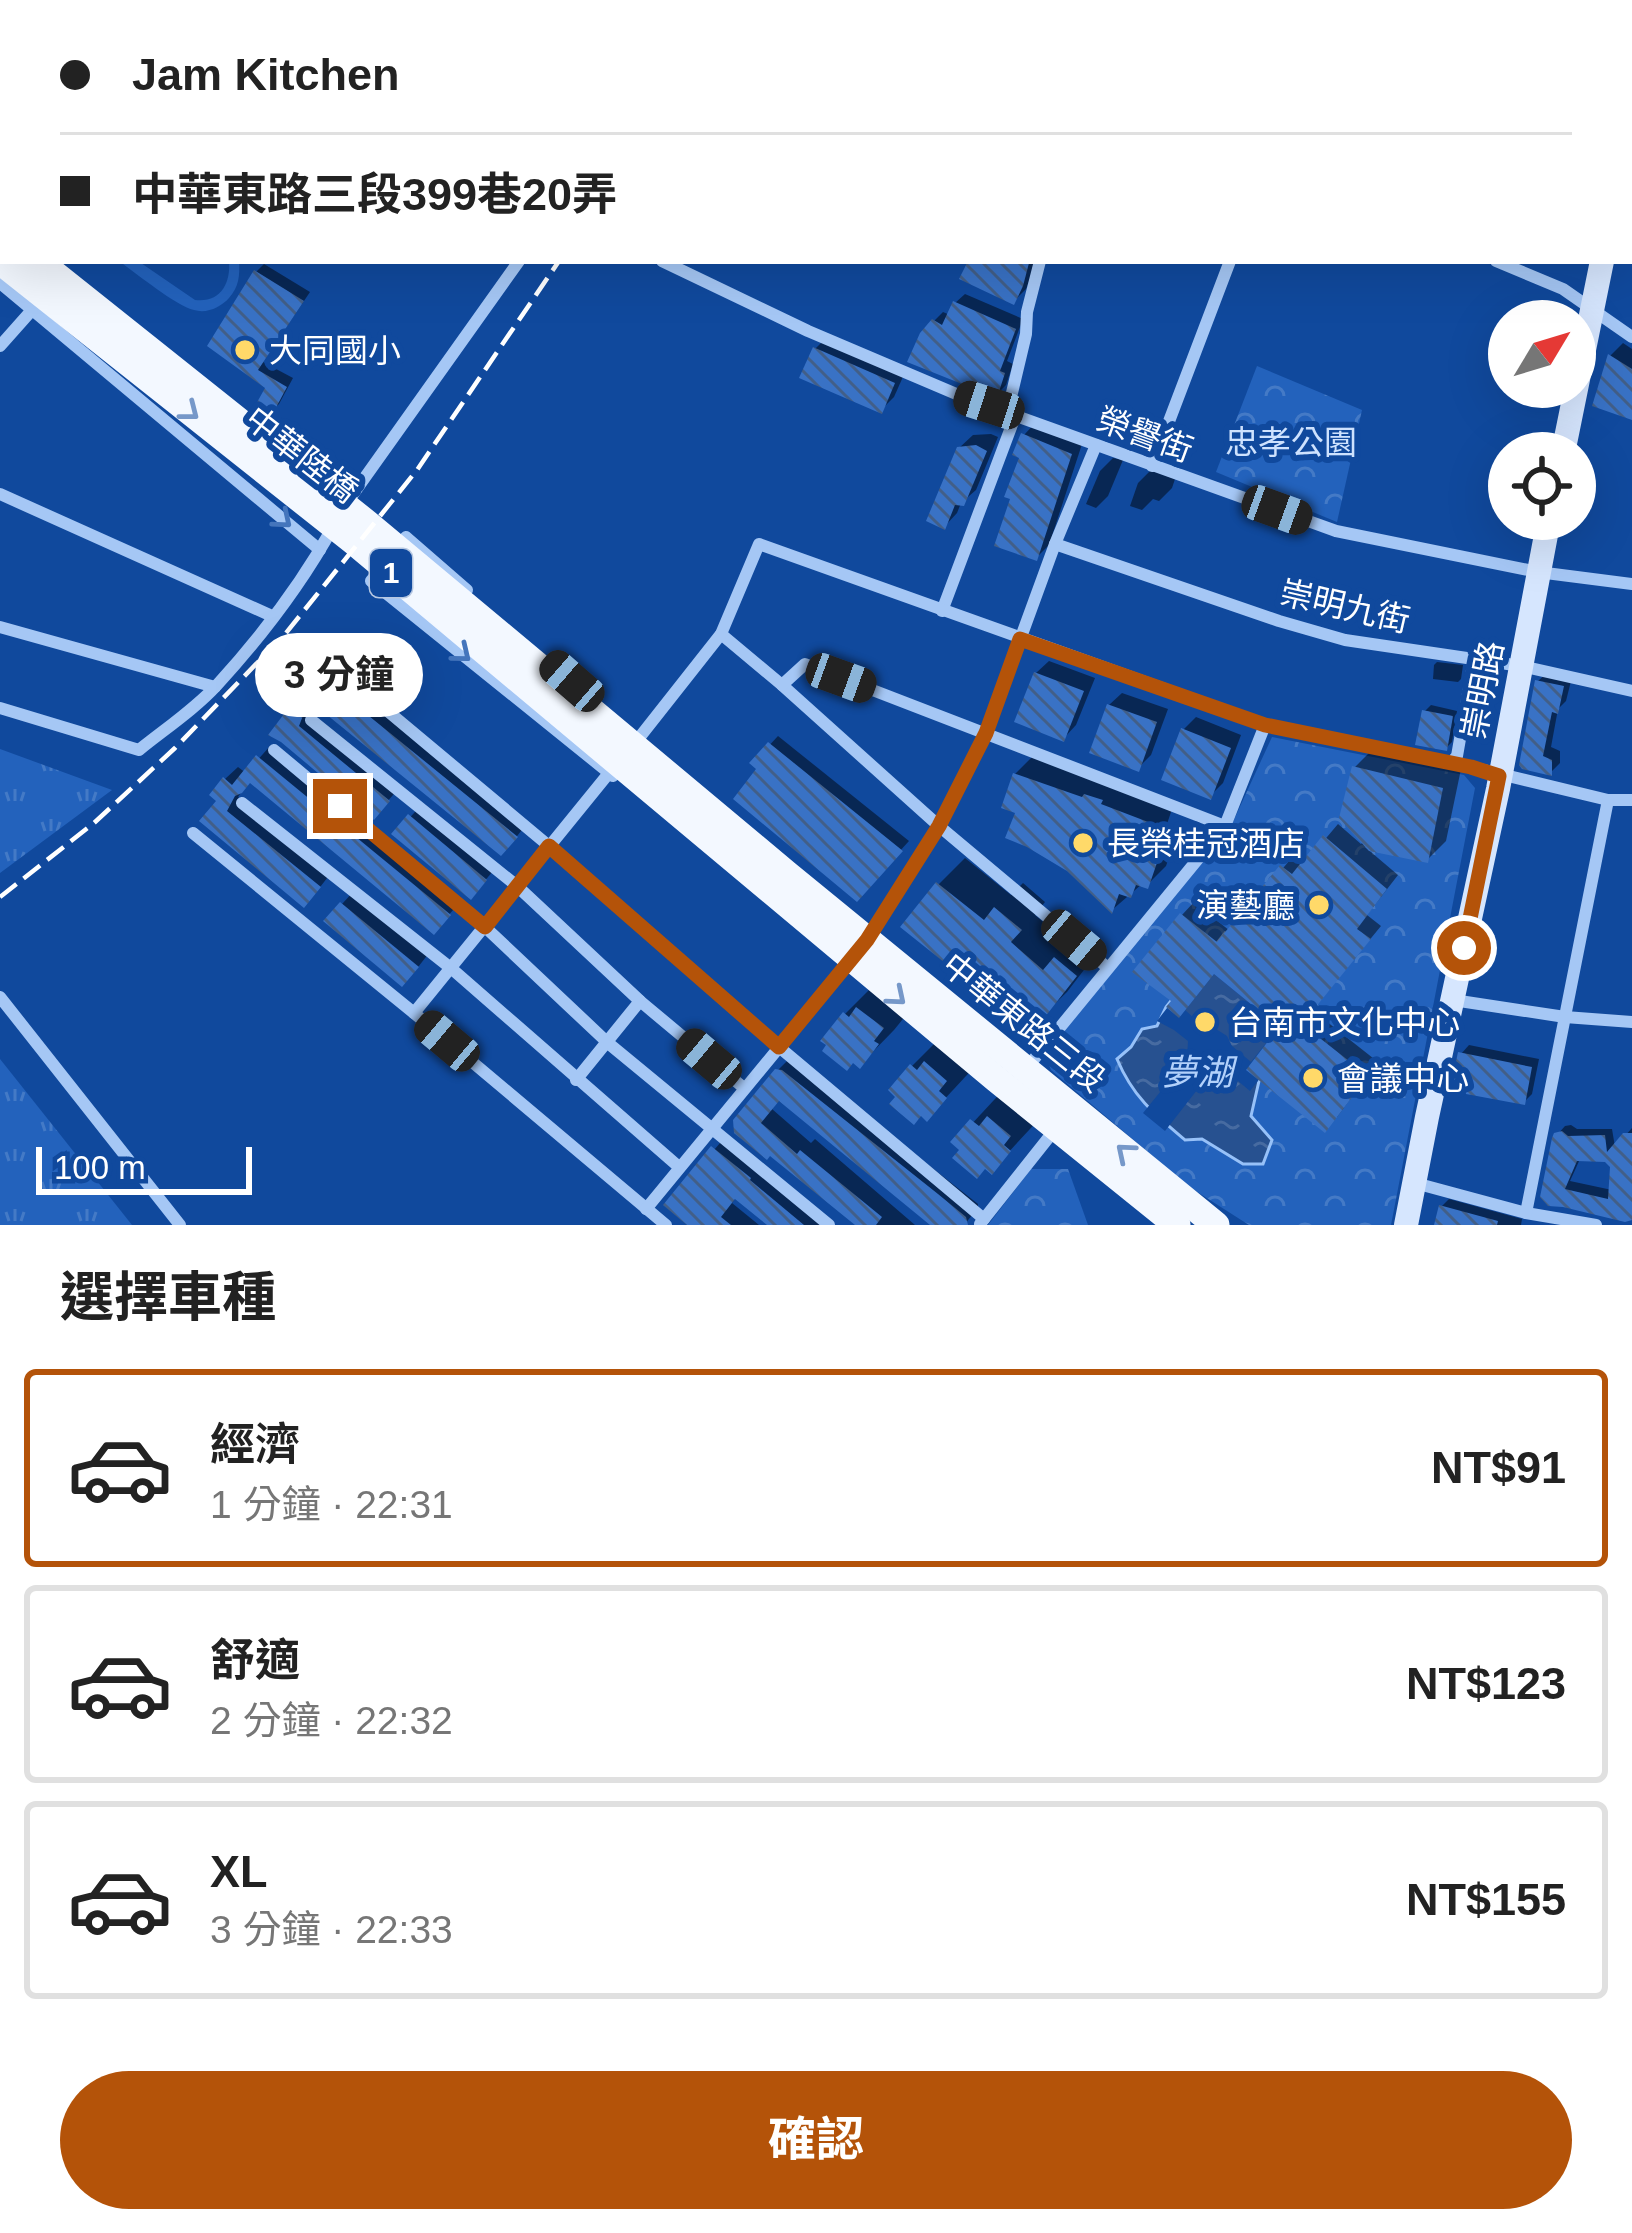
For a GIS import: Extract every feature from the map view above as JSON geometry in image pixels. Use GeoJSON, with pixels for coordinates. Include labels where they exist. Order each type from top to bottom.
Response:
{"type":"FeatureCollection","features":[{"type":"Feature","properties":{"kind":"main road","name":"中華陸橋"},"geometry":{"type":"LineString","coordinates":[[4,264],[781,884]]}},
{"type":"Feature","properties":{"kind":"main road","name":"中華陸橋"},"geometry":{"type":"LineString","coordinates":[[42,264],[368,524],[781,884]]}},
{"type":"Feature","properties":{"kind":"main road","name":"中華東路三段"},"geometry":{"type":"LineString","coordinates":[[781,884],[1064,1118],[1177,1225]]}},
{"type":"Feature","properties":{"kind":"main road","name":"中華東路三段"},"geometry":{"type":"LineString","coordinates":[[1064,1118],[1216,1225]]}},
{"type":"Feature","properties":{"kind":"street"},"geometry":{"type":"LineString","coordinates":[[62,264],[349,498]]}},
{"type":"Feature","properties":{"kind":"street"},"geometry":{"type":"LineString","coordinates":[[0,708],[139,750],[215,687],[320,550],[349,498],[517,264]]}},
{"type":"Feature","properties":{"kind":"street","name":"榮譽街"},"geometry":{"type":"LineString","coordinates":[[668,264],[808,331],[962,396],[1336,531],[1538,572],[1632,584]]}},
{"type":"Feature","properties":{"kind":"street"},"geometry":{"type":"LineString","coordinates":[[943,611],[1016,414],[1011,397],[1039,264]]}},
{"type":"Feature","properties":{"kind":"street"},"geometry":{"type":"LineString","coordinates":[[1152,466],[1229,264]]}},
{"type":"Feature","properties":{"kind":"street"},"geometry":{"type":"LineString","coordinates":[[1503,264],[1578,300]]}},
{"type":"Feature","properties":{"kind":"street"},"geometry":{"type":"LineString","coordinates":[[1594,300],[1601,264]]}},
{"type":"Feature","properties":{"kind":"street"},"geometry":{"type":"LineString","coordinates":[[0,283],[320,550]]}},
{"type":"Feature","properties":{"kind":"street"},"geometry":{"type":"LineString","coordinates":[[0,346],[32,310]]}},
{"type":"Feature","properties":{"kind":"street"},"geometry":{"type":"LineString","coordinates":[[1596,313],[1632,337]]}},
{"type":"Feature","properties":{"kind":"street"},"geometry":{"type":"LineString","coordinates":[[646,1209],[859,949],[939,826],[986,733],[1054,544],[1096,445]]}},
{"type":"Feature","properties":{"kind":"street"},"geometry":{"type":"LineString","coordinates":[[0,494],[272,616]]}},
{"type":"Feature","properties":{"kind":"street"},"geometry":{"type":"LineString","coordinates":[[406,537],[639,738],[860,916],[859,949],[830,954],[371,580],[406,537]]}},
{"type":"Feature","properties":{"kind":"street","name":"崇明路"},"geometry":{"type":"LineString","coordinates":[[1406,1225],[1545,540]]}},
{"type":"Feature","properties":{"kind":"street"},"geometry":{"type":"LineString","coordinates":[[639,738],[722,634],[759,544],[1265,725],[1608,800],[1632,800]]}},
{"type":"Feature","properties":{"kind":"street","name":"崇明九街"},"geometry":{"type":"LineString","coordinates":[[1054,544],[1345,640],[1521,666],[1632,691]]}},
{"type":"Feature","properties":{"kind":"street"},"geometry":{"type":"LineString","coordinates":[[0,627],[215,687]]}},
{"type":"Feature","properties":{"kind":"street"},"geometry":{"type":"LineString","coordinates":[[722,634],[1108,968]]}},
{"type":"Feature","properties":{"kind":"street"},"geometry":{"type":"LineString","coordinates":[[323,657],[549,846],[982,1222],[1064,1118]]}},
{"type":"Feature","properties":{"kind":"street"},"geometry":{"type":"LineString","coordinates":[[1451,764],[1457,755],[1474,658]]}},
{"type":"Feature","properties":{"kind":"street"},"geometry":{"type":"LineString","coordinates":[[782,685],[805,664],[1225,826]]}},
{"type":"Feature","properties":{"kind":"street"},"geometry":{"type":"LineString","coordinates":[[311,720],[517,886],[640,1001],[744,1088]]}},
{"type":"Feature","properties":{"kind":"street"},"geometry":{"type":"LineString","coordinates":[[1017,1079],[1225,826],[1265,725]]}},
{"type":"Feature","properties":{"kind":"street"},"geometry":{"type":"LineString","coordinates":[[274,749],[485,927],[608,1043],[829,1225]]}},
{"type":"Feature","properties":{"kind":"street"},"geometry":{"type":"LineString","coordinates":[[414,1013],[609,772]]}},
{"type":"Feature","properties":{"kind":"street"},"geometry":{"type":"LineString","coordinates":[[1526,1213],[1608,800]]}},
{"type":"Feature","properties":{"kind":"street"},"geometry":{"type":"LineString","coordinates":[[242,803],[452,969],[679,1167]]}},
{"type":"Feature","properties":{"kind":"street"},"geometry":{"type":"LineString","coordinates":[[193,833],[666,1225]]}},
{"type":"Feature","properties":{"kind":"street"},"geometry":{"type":"LineString","coordinates":[[0,997],[180,1225]]}},
{"type":"Feature","properties":{"kind":"street"},"geometry":{"type":"LineString","coordinates":[[1453,1000],[1632,1022]]}},
{"type":"Feature","properties":{"kind":"street"},"geometry":{"type":"LineString","coordinates":[[577,1080],[640,1001]]}},
{"type":"Feature","properties":{"kind":"street"},"geometry":{"type":"LineString","coordinates":[[1414,1183],[1526,1213],[1596,1225]]}},
{"type":"Feature","properties":{"kind":"green space"},"geometry":{"type":"Polygon","coordinates":[[[123,264],[142,264],[195,300],[204,300],[222,290],[229,264],[239,264],[235,290],[213,309],[199,311],[177,302],[123,264]]]}},
{"type":"Feature","properties":{"kind":"green space","name":"忠孝公園"},"geometry":{"type":"Polygon","coordinates":[[[1257,366],[1362,410],[1337,522],[1216,472],[1257,366]]]}},
{"type":"Feature","properties":{"kind":"green space"},"geometry":{"type":"Polygon","coordinates":[[[1272,737],[1464,775],[1475,788],[1391,1225],[1249,1225],[1188,1186],[1051,1070],[1047,1060],[1050,1048],[1232,824],[1272,737]]]}},
{"type":"Feature","properties":{"kind":"green space"},"geometry":{"type":"Polygon","coordinates":[[[0,749],[112,790],[0,873],[0,749]]]}},
{"type":"Feature","properties":{"kind":"green space"},"geometry":{"type":"Polygon","coordinates":[[[0,1059],[132,1225],[0,1225],[0,1059]]]}},
{"type":"Feature","properties":{"kind":"green space"},"geometry":{"type":"Polygon","coordinates":[[[1031,1169],[1068,1169],[1088,1225],[988,1225],[1031,1169]]]}},
{"type":"Feature","properties":{"kind":"water","name":"夢湖"},"geometry":{"type":"Polygon","coordinates":[[[1225,933],[1317,1006],[1259,1081],[1251,1116],[1272,1140],[1263,1164],[1243,1164],[1202,1139],[1185,1140],[1137,1094],[1117,1059],[1142,1029],[1157,1026],[1166,1007],[1225,933]]]}},
{"type":"Feature","properties":{"kind":"pier"},"geometry":{"type":"Polygon","coordinates":[[[1225,933],[1317,1006],[1250,1091],[1225,1070],[1208,1076],[1165,1131],[1143,1113],[1187,1059],[1188,1041],[1157,1021],[1225,933]],[[1214,974],[1185,1010],[1207,1030],[1227,1036],[1251,1062],[1279,1027],[1214,974]]]}},
{"type":"Feature","properties":{"kind":"building"},"geometry":{"type":"Polygon","coordinates":[[[966,264],[1029,264],[1014,305],[959,279],[966,264]]]}},
{"type":"Feature","properties":{"kind":"building"},"geometry":{"type":"Polygon","coordinates":[[[254,270],[304,301],[258,370],[287,387],[272,415],[255,406],[265,388],[207,346],[254,270]]]}},
{"type":"Feature","properties":{"kind":"building"},"geometry":{"type":"Polygon","coordinates":[[[953,301],[1016,329],[1000,371],[1005,373],[997,398],[907,362],[920,333],[932,319],[942,325],[953,301]]]}},
{"type":"Feature","properties":{"kind":"building"},"geometry":{"type":"Polygon","coordinates":[[[813,347],[895,383],[882,414],[799,378],[813,347]]]}},
{"type":"Feature","properties":{"kind":"building"},"geometry":{"type":"Polygon","coordinates":[[[1608,354],[1632,369],[1632,420],[1596,407],[1608,354]]]}},
{"type":"Feature","properties":{"kind":"building"},"geometry":{"type":"Polygon","coordinates":[[[1021,433],[1072,454],[1037,561],[994,546],[1010,499],[1004,497],[1019,458],[1012,455],[1021,433]]]}},
{"type":"Feature","properties":{"kind":"building"},"geometry":{"type":"Polygon","coordinates":[[[976,445],[987,451],[964,506],[955,505],[945,530],[926,521],[957,447],[976,445]]]}},
{"type":"Feature","properties":{"kind":"building"},"geometry":{"type":"Polygon","coordinates":[[[1034,672],[1084,691],[1064,742],[1014,722],[1034,672]]]}},
{"type":"Feature","properties":{"kind":"building"},"geometry":{"type":"Polygon","coordinates":[[[321,677],[518,837],[501,856],[316,706],[304,713],[299,726],[390,801],[374,820],[268,735],[295,693],[303,700],[321,677]]]}},
{"type":"Feature","properties":{"kind":"building"},"geometry":{"type":"Polygon","coordinates":[[[1535,680],[1564,686],[1558,714],[1552,712],[1543,756],[1552,760],[1552,776],[1519,765],[1535,680]]]}},
{"type":"Feature","properties":{"kind":"building"},"geometry":{"type":"Polygon","coordinates":[[[1107,704],[1157,722],[1139,772],[1089,753],[1107,704]]]}},
{"type":"Feature","properties":{"kind":"building"},"geometry":{"type":"Polygon","coordinates":[[[1422,710],[1453,716],[1447,751],[1415,745],[1422,710]]]}},
{"type":"Feature","properties":{"kind":"building"},"geometry":{"type":"Polygon","coordinates":[[[1181,728],[1231,748],[1211,800],[1161,780],[1181,728]]]}},
{"type":"Feature","properties":{"kind":"building"},"geometry":{"type":"Polygon","coordinates":[[[768,742],[903,851],[857,902],[733,799],[756,769],[749,763],[768,742]]]}},
{"type":"Feature","properties":{"kind":"building"},"geometry":{"type":"Polygon","coordinates":[[[256,755],[451,915],[434,935],[250,783],[227,811],[321,887],[304,908],[199,821],[216,801],[209,795],[223,777],[232,785],[256,755]]]}},
{"type":"Feature","properties":{"kind":"building"},"geometry":{"type":"Polygon","coordinates":[[[1352,766],[1443,788],[1428,863],[1369,851],[1339,818],[1352,766]]]}},
{"type":"Feature","properties":{"kind":"building","name":"長榮桂冠酒店"},"geometry":{"type":"Polygon","coordinates":[[[1013,773],[1103,800],[1101,804],[1156,825],[1148,849],[1160,854],[1148,889],[1136,885],[1131,898],[1119,894],[1112,914],[1067,871],[1005,838],[1015,813],[1001,808],[1013,773]]]}},
{"type":"Feature","properties":{"kind":"building"},"geometry":{"type":"Polygon","coordinates":[[[408,814],[487,880],[471,900],[391,834],[408,814]]]}},
{"type":"Feature","properties":{"kind":"building"},"geometry":{"type":"Polygon","coordinates":[[[1323,835],[1387,889],[1357,929],[1371,939],[1302,1024],[1368,1076],[1325,1133],[1246,1070],[1279,1027],[1214,974],[1179,1018],[1166,1007],[1171,1001],[1132,972],[1180,913],[1217,942],[1280,865],[1292,874],[1323,835]]]}},
{"type":"Feature","properties":{"kind":"building"},"geometry":{"type":"Polygon","coordinates":[[[936,882],[984,920],[994,907],[1022,930],[1011,942],[1043,970],[1054,957],[1077,976],[1041,1022],[1032,1025],[1001,1015],[989,998],[900,927],[936,882]]]}},
{"type":"Feature","properties":{"kind":"building"},"geometry":{"type":"Polygon","coordinates":[[[340,902],[419,967],[402,987],[323,921],[340,902]]]}},
{"type":"Feature","properties":{"kind":"building"},"geometry":{"type":"Polygon","coordinates":[[[856,1007],[884,1028],[874,1041],[879,1044],[860,1069],[853,1063],[847,1071],[822,1051],[826,1045],[820,1041],[843,1012],[849,1017],[856,1007]]]}},
{"type":"Feature","properties":{"kind":"building"},"geometry":{"type":"Polygon","coordinates":[[[1458,1052],[1532,1067],[1525,1105],[1450,1091],[1458,1052]]]}},
{"type":"Feature","properties":{"kind":"building"},"geometry":{"type":"Polygon","coordinates":[[[924,1061],[947,1081],[939,1091],[947,1098],[927,1122],[921,1116],[914,1125],[889,1104],[895,1097],[888,1090],[910,1064],[917,1070],[924,1061]]]}},
{"type":"Feature","properties":{"kind":"building"},"geometry":{"type":"Polygon","coordinates":[[[775,1069],[938,1194],[966,1217],[968,1225],[930,1225],[779,1101],[761,1123],[882,1217],[876,1225],[855,1225],[770,1156],[767,1160],[734,1133],[733,1120],[775,1069]]]}},
{"type":"Feature","properties":{"kind":"building"},"geometry":{"type":"Polygon","coordinates":[[[987,1116],[1011,1136],[1004,1145],[1011,1151],[992,1175],[985,1169],[977,1179],[952,1158],[959,1150],[950,1142],[970,1119],[979,1126],[987,1116]]]}},
{"type":"Feature","properties":{"kind":"building"},"geometry":{"type":"Polygon","coordinates":[[[1554,1133],[1605,1135],[1607,1152],[1623,1133],[1632,1133],[1632,1220],[1548,1206],[1540,1197],[1554,1133]],[[1577,1161],[1565,1189],[1608,1199],[1610,1167],[1605,1162],[1577,1161]]]}},
{"type":"Feature","properties":{"kind":"building"},"geometry":{"type":"Polygon","coordinates":[[[711,1146],[804,1225],[767,1225],[735,1199],[721,1217],[731,1225],[687,1225],[663,1205],[711,1146]]]}},
{"type":"Feature","properties":{"kind":"building"},"geometry":{"type":"Polygon","coordinates":[[[1439,1205],[1498,1221],[1497,1225],[1434,1225],[1439,1205]]]}},
{"type":"Feature","properties":{"kind":"railway"},"geometry":{"type":"LineString","coordinates":[[0,897],[94,823],[175,748],[286,633],[417,470],[557,264]]}},
{"type":"Feature","properties":{"kind":"place","name":"大同國小"},"geometry":{"type":"Point","coordinates":[245,350]}},
{"type":"Feature","properties":{"kind":"place","name":"長榮桂冠酒店"},"geometry":{"type":"Point","coordinates":[1083,843]}},
{"type":"Feature","properties":{"kind":"place","name":"演藝廳"},"geometry":{"type":"Point","coordinates":[1319,905]}},
{"type":"Feature","properties":{"kind":"place","name":"台南市文化中心"},"geometry":{"type":"Point","coordinates":[1205,1022]}},
{"type":"Feature","properties":{"kind":"place","name":"會議中心"},"geometry":{"type":"Point","coordinates":[1313,1078]}},
{"type":"Feature","properties":{"kind":"route"},"geometry":{"type":"LineString","coordinates":[[340,806],[485,927],[549,846],[779,1047],[867,940],[939,826],[986,733],[1020,639],[1265,725],[1499,776],[1464,948]]}}]}
